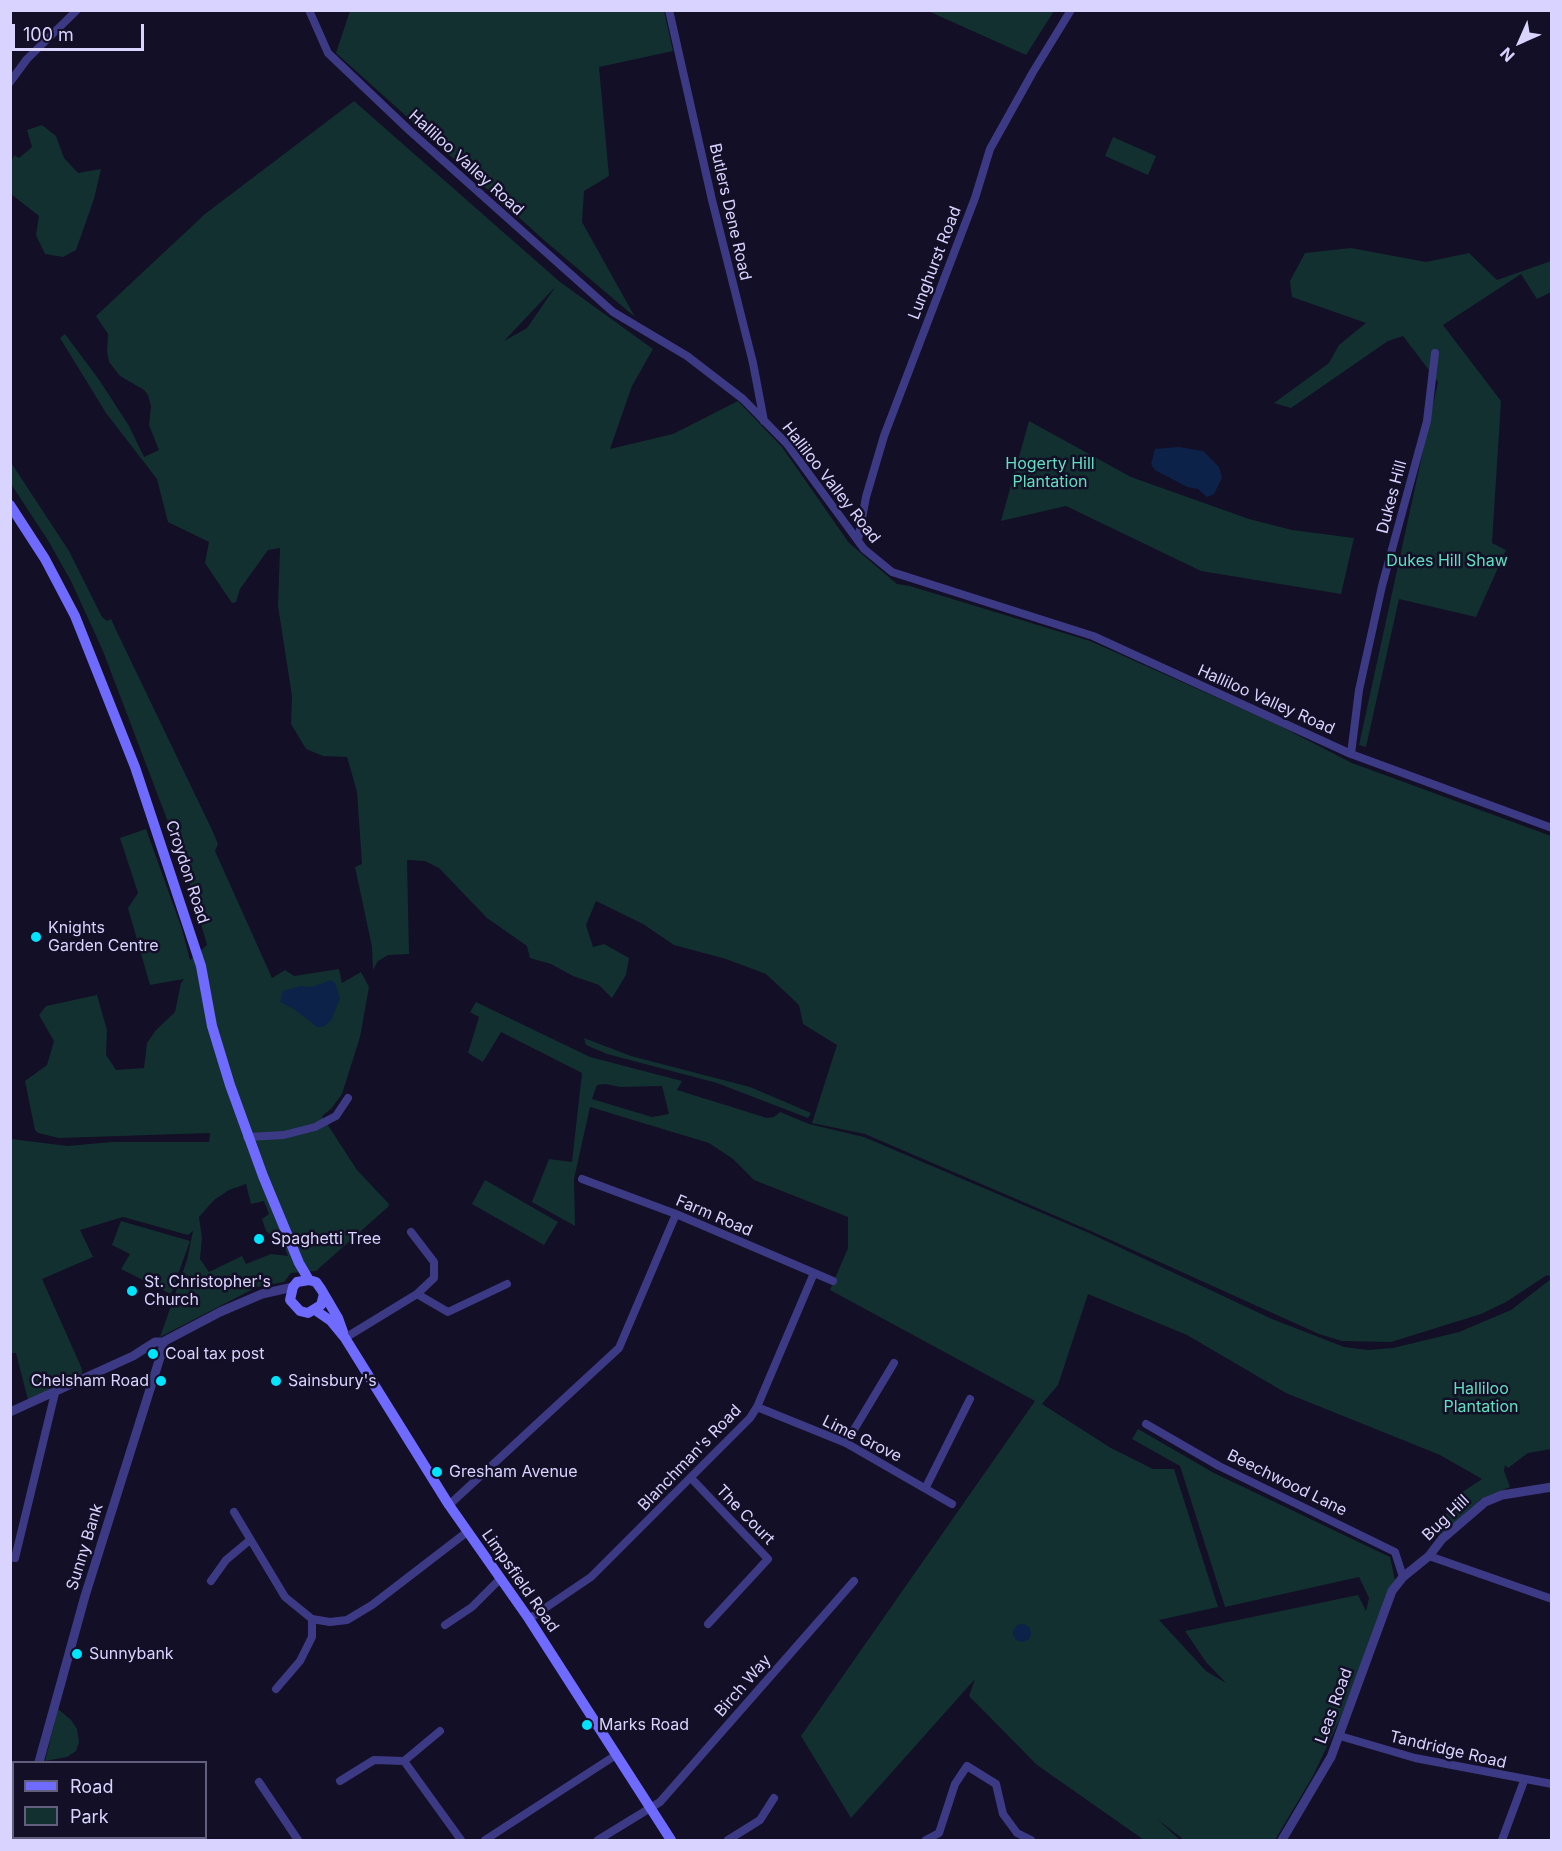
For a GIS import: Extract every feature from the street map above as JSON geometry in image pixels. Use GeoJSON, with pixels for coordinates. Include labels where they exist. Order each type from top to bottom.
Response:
{"type":"FeatureCollection","features":[{"type":"Feature","properties":{"kind":"main road","name":"Croydon Road"},"geometry":{"type":"LineString","coordinates":[[10,505],[45,559],[75,616],[135,767],[181,900],[201,966],[212,1026],[248,1137],[299,1263],[309,1280]]}},
{"type":"Feature","properties":{"kind":"main road","name":"Croydon Road"},"geometry":{"type":"LineString","coordinates":[[295,1285],[299,1263]]}},
{"type":"Feature","properties":{"kind":"main road"},"geometry":{"type":"LineString","coordinates":[[309,1280],[316,1282],[324,1294],[321,1305],[315,1310],[300,1311],[291,1300],[295,1285],[309,1280]]}},
{"type":"Feature","properties":{"kind":"main road","name":"Limpsfield Road"},"geometry":{"type":"LineString","coordinates":[[324,1294],[338,1318],[345,1338]]}},
{"type":"Feature","properties":{"kind":"main road","name":"Limpsfield Road"},"geometry":{"type":"LineString","coordinates":[[315,1310],[331,1322],[345,1338],[449,1505],[529,1619],[671,1840]]}},
{"type":"Feature","properties":{"kind":"street"},"geometry":{"type":"LineString","coordinates":[[10,82],[27,59],[77,10]]}},
{"type":"Feature","properties":{"kind":"street","name":"Halliloo Valley Road"},"geometry":{"type":"LineString","coordinates":[[309,10],[328,53],[410,131],[613,312],[687,356],[743,399],[792,450],[858,540],[880,563],[902,577],[1093,636],[1351,754],[1551,828]]}},
{"type":"Feature","properties":{"kind":"street","name":"Butlers Dene Road"},"geometry":{"type":"LineString","coordinates":[[669,10],[712,200],[753,363],[764,421]]}},
{"type":"Feature","properties":{"kind":"street","name":"Lunghurst Road"},"geometry":{"type":"LineString","coordinates":[[858,540],[866,497],[884,436],[969,215],[990,149],[1071,10]]}},
{"type":"Feature","properties":{"kind":"street","name":"Dukes Hill"},"geometry":{"type":"LineString","coordinates":[[1351,754],[1359,690],[1382,586],[1427,421],[1435,353]]}},
{"type":"Feature","properties":{"kind":"street"},"geometry":{"type":"LineString","coordinates":[[248,1137],[284,1135],[315,1127],[336,1116],[348,1098]]}},
{"type":"Feature","properties":{"kind":"street","name":"Farm Road"},"geometry":{"type":"LineString","coordinates":[[582,1179],[676,1214],[833,1281]]}},
{"type":"Feature","properties":{"kind":"street"},"geometry":{"type":"LineString","coordinates":[[449,1505],[619,1348],[676,1214]]}},
{"type":"Feature","properties":{"kind":"street"},"geometry":{"type":"LineString","coordinates":[[345,1338],[417,1294],[434,1278],[434,1262],[411,1232]]}},
{"type":"Feature","properties":{"kind":"street","name":"Blanchman's Road"},"geometry":{"type":"LineString","coordinates":[[529,1619],[591,1577],[691,1478],[757,1407],[814,1273]]}},
{"type":"Feature","properties":{"kind":"street"},"geometry":{"type":"LineString","coordinates":[[417,1294],[448,1312],[507,1284]]}},
{"type":"Feature","properties":{"kind":"street"},"geometry":{"type":"LineString","coordinates":[[10,1412],[133,1356],[155,1342],[163,1342],[220,1312],[262,1294],[295,1285]]}},
{"type":"Feature","properties":{"kind":"street"},"geometry":{"type":"LineString","coordinates":[[275,1292],[291,1300]]}},
{"type":"Feature","properties":{"kind":"street","name":"Sunny Bank"},"geometry":{"type":"LineString","coordinates":[[39,1761],[85,1596],[163,1342]]}},
{"type":"Feature","properties":{"kind":"street"},"geometry":{"type":"LineString","coordinates":[[846,1443],[894,1363]]}},
{"type":"Feature","properties":{"kind":"street"},"geometry":{"type":"LineString","coordinates":[[10,1557],[15,1558],[55,1392]]}},
{"type":"Feature","properties":{"kind":"street"},"geometry":{"type":"LineString","coordinates":[[926,1487],[970,1399]]}},
{"type":"Feature","properties":{"kind":"street","name":"Lime Grove"},"geometry":{"type":"LineString","coordinates":[[757,1407],[846,1443],[952,1504]]}},
{"type":"Feature","properties":{"kind":"street","name":"Beechwood Lane"},"geometry":{"type":"LineString","coordinates":[[1146,1424],[1220,1466],[1395,1552],[1403,1577]]}},
{"type":"Feature","properties":{"kind":"street","name":"The Court"},"geometry":{"type":"LineString","coordinates":[[691,1478],[768,1558],[708,1624]]}},
{"type":"Feature","properties":{"kind":"street","name":"Bug Hill"},"geometry":{"type":"LineString","coordinates":[[1403,1577],[1429,1556],[1449,1532],[1485,1502],[1502,1495],[1551,1487]]}},
{"type":"Feature","properties":{"kind":"street"},"geometry":{"type":"LineString","coordinates":[[234,1512],[285,1597],[312,1619],[330,1622],[347,1620],[372,1605],[467,1532]]}},
{"type":"Feature","properties":{"kind":"street"},"geometry":{"type":"LineString","coordinates":[[211,1581],[226,1560],[250,1540]]}},
{"type":"Feature","properties":{"kind":"street"},"geometry":{"type":"LineString","coordinates":[[1429,1556],[1551,1599]]}},
{"type":"Feature","properties":{"kind":"street","name":"Leas Road"},"geometry":{"type":"LineString","coordinates":[[1282,1840],[1317,1784],[1340,1736],[1385,1606],[1392,1590],[1403,1577]]}},
{"type":"Feature","properties":{"kind":"street"},"geometry":{"type":"LineString","coordinates":[[445,1625],[472,1607],[500,1579]]}},
{"type":"Feature","properties":{"kind":"street","name":"Birch Way"},"geometry":{"type":"LineString","coordinates":[[598,1840],[650,1806],[660,1802],[854,1581]]}},
{"type":"Feature","properties":{"kind":"street"},"geometry":{"type":"LineString","coordinates":[[276,1689],[300,1661],[312,1637],[312,1619]]}},
{"type":"Feature","properties":{"kind":"street"},"geometry":{"type":"LineString","coordinates":[[340,1781],[374,1760],[404,1761],[440,1731]]}},
{"type":"Feature","properties":{"kind":"street","name":"Tandridge Road"},"geometry":{"type":"LineString","coordinates":[[1340,1736],[1415,1758],[1524,1781],[1551,1784]]}},
{"type":"Feature","properties":{"kind":"street"},"geometry":{"type":"LineString","coordinates":[[485,1840],[616,1755]]}},
{"type":"Feature","properties":{"kind":"street"},"geometry":{"type":"LineString","coordinates":[[404,1761],[461,1840]]}},
{"type":"Feature","properties":{"kind":"street"},"geometry":{"type":"LineString","coordinates":[[926,1840],[939,1833],[955,1784],[967,1766],[996,1784],[1003,1814],[1017,1833],[1031,1840]]}},
{"type":"Feature","properties":{"kind":"street"},"geometry":{"type":"LineString","coordinates":[[1502,1840],[1524,1781]]}},
{"type":"Feature","properties":{"kind":"street"},"geometry":{"type":"LineString","coordinates":[[259,1782],[296,1840]]}},
{"type":"Feature","properties":{"kind":"street"},"geometry":{"type":"LineString","coordinates":[[728,1840],[760,1820],[774,1798]]}},
{"type":"Feature","properties":{"kind":"green space"},"geometry":{"type":"Polygon","coordinates":[[[350,11],[664,11],[673,51],[599,67],[609,176],[584,191],[582,222],[635,317],[545,241],[336,53],[350,11]]]}},
{"type":"Feature","properties":{"kind":"green space"},"geometry":{"type":"Polygon","coordinates":[[[928,11],[1054,11],[1026,55],[928,11]]]}},
{"type":"Feature","properties":{"kind":"green space"},"geometry":{"type":"Polygon","coordinates":[[[354,101],[560,282],[653,349],[632,386],[610,449],[673,434],[738,401],[782,447],[849,543],[897,584],[1090,641],[1276,724],[1352,763],[1551,836],[1551,1277],[1547,1275],[1506,1302],[1481,1314],[1391,1342],[1342,1341],[1319,1334],[1093,1232],[865,1134],[812,1123],[837,1045],[803,1024],[799,1005],[766,974],[726,959],[674,945],[643,924],[596,901],[586,925],[593,947],[604,944],[629,958],[626,975],[612,998],[599,985],[573,976],[551,964],[530,958],[527,946],[487,918],[439,868],[425,861],[407,860],[409,954],[388,955],[378,961],[373,970],[372,947],[355,867],[362,864],[357,792],[347,757],[323,756],[306,749],[291,724],[292,696],[278,606],[280,548],[268,550],[240,589],[236,602],[232,603],[205,563],[209,542],[168,522],[157,479],[106,413],[60,338],[65,334],[100,381],[129,426],[144,457],[159,450],[149,425],[151,406],[148,395],[144,390],[120,376],[109,362],[108,334],[96,316],[205,214],[354,101]],[[556,286],[504,341],[527,328],[556,286]]]}},
{"type":"Feature","properties":{"kind":"green space"},"geometry":{"type":"Polygon","coordinates":[[[42,125],[56,136],[64,158],[78,173],[101,169],[94,199],[76,250],[63,257],[45,254],[36,235],[39,216],[11,194],[11,163],[14,155],[19,158],[32,147],[27,130],[42,125]]]}},
{"type":"Feature","properties":{"kind":"green space"},"geometry":{"type":"Polygon","coordinates":[[[1113,137],[1156,156],[1148,175],[1105,156],[1113,137]]]}},
{"type":"Feature","properties":{"kind":"green space","name":"Dukes Hill Shaw"},"geometry":{"type":"Polygon","coordinates":[[[1351,248],[1426,262],[1469,253],[1497,280],[1551,261],[1551,292],[1537,299],[1521,274],[1443,325],[1501,401],[1492,543],[1506,550],[1476,617],[1399,599],[1366,747],[1359,745],[1438,382],[1403,336],[1388,341],[1291,408],[1274,403],[1329,363],[1339,345],[1366,323],[1292,297],[1290,281],[1305,253],[1351,248]]]}},
{"type":"Feature","properties":{"kind":"green space","name":"Hogerty Hill Plantation"},"geometry":{"type":"Polygon","coordinates":[[[1029,421],[1131,477],[1249,519],[1292,530],[1354,538],[1341,594],[1201,571],[1066,506],[1001,521],[1029,421]]]}},
{"type":"Feature","properties":{"kind":"green space"},"geometry":{"type":"Polygon","coordinates":[[[10,461],[69,551],[102,617],[107,621],[111,619],[213,832],[218,844],[215,851],[272,978],[285,970],[294,976],[339,969],[342,983],[361,972],[369,987],[360,1037],[342,1094],[331,1109],[322,1116],[357,1170],[389,1204],[316,1271],[291,1273],[284,1282],[257,1287],[160,1337],[187,1260],[193,1231],[188,1235],[123,1217],[80,1230],[93,1257],[42,1279],[82,1369],[82,1374],[28,1400],[16,1353],[11,1353],[11,1139],[68,1146],[112,1142],[209,1142],[210,1133],[59,1138],[38,1133],[35,1130],[25,1081],[47,1065],[54,1041],[39,1015],[46,1006],[97,995],[107,1030],[106,1055],[116,1070],[144,1068],[147,1043],[156,1030],[175,1012],[181,983],[184,979],[150,985],[128,908],[138,893],[120,838],[146,829],[182,929],[190,960],[207,945],[184,864],[103,651],[71,581],[49,542],[11,484],[10,461]],[[246,1184],[229,1190],[214,1200],[199,1217],[202,1238],[200,1259],[209,1272],[242,1256],[246,1264],[271,1254],[288,1256],[284,1246],[266,1231],[262,1219],[269,1214],[264,1201],[251,1204],[246,1184]]]}},
{"type":"Feature","properties":{"kind":"green space","name":"Halliloo Plantation"},"geometry":{"type":"Polygon","coordinates":[[[476,1002],[590,1057],[682,1081],[677,1090],[767,1118],[774,1117],[780,1112],[809,1124],[864,1137],[1089,1233],[1272,1319],[1344,1347],[1368,1350],[1393,1348],[1459,1332],[1511,1310],[1551,1279],[1551,1449],[1528,1453],[1508,1468],[1505,1465],[1504,1471],[1510,1487],[1481,1499],[1440,1536],[1438,1531],[1455,1497],[1482,1479],[1440,1455],[1286,1393],[1187,1335],[1088,1294],[1058,1385],[1042,1404],[1111,1448],[1153,1469],[1174,1469],[1218,1607],[1159,1620],[1206,1671],[1226,1683],[1206,1662],[1185,1631],[1358,1595],[1366,1611],[1369,1598],[1359,1577],[1225,1607],[1180,1466],[1132,1439],[1138,1429],[1214,1473],[1390,1557],[1395,1580],[1340,1719],[1313,1776],[1275,1840],[1184,1840],[1157,1819],[1180,1840],[1144,1840],[1037,1765],[969,1696],[975,1679],[851,1818],[801,1736],[1035,1401],[830,1290],[848,1248],[848,1217],[754,1180],[733,1159],[709,1143],[590,1107],[574,1179],[575,1226],[532,1202],[549,1159],[572,1162],[582,1073],[501,1032],[483,1062],[468,1053],[479,1017],[470,1012],[476,1002]],[[597,1085],[592,1099],[652,1117],[669,1114],[662,1086],[597,1085]]]}},
{"type":"Feature","properties":{"kind":"green space"},"geometry":{"type":"Polygon","coordinates":[[[584,1038],[631,1056],[750,1087],[811,1113],[808,1118],[717,1083],[607,1054],[586,1045],[584,1038]]]}},
{"type":"Feature","properties":{"kind":"green space"},"geometry":{"type":"Polygon","coordinates":[[[485,1180],[558,1222],[544,1245],[472,1204],[485,1180]]]}},
{"type":"Feature","properties":{"kind":"green space"},"geometry":{"type":"Polygon","coordinates":[[[121,1221],[190,1241],[171,1294],[121,1269],[130,1254],[112,1245],[121,1221]]]}},
{"type":"Feature","properties":{"kind":"green space"},"geometry":{"type":"Polygon","coordinates":[[[58,1709],[71,1720],[77,1729],[79,1742],[76,1751],[67,1757],[45,1761],[58,1709]]]}},
{"type":"Feature","properties":{"kind":"water"},"geometry":{"type":"Polygon","coordinates":[[[1179,447],[1203,451],[1219,467],[1222,478],[1214,494],[1207,497],[1198,489],[1187,487],[1155,470],[1151,464],[1155,449],[1179,447]]]}},
{"type":"Feature","properties":{"kind":"water"},"geometry":{"type":"Polygon","coordinates":[[[331,980],[335,983],[340,998],[331,1021],[323,1027],[317,1027],[294,1009],[280,1002],[283,991],[300,986],[312,987],[331,980]]]}},
{"type":"Feature","properties":{"kind":"water"},"geometry":{"type":"Polygon","coordinates":[[[1022,1624],[1028,1627],[1031,1633],[1028,1639],[1022,1642],[1016,1639],[1013,1633],[1016,1627],[1022,1624]]]}},
{"type":"Feature","properties":{"kind":"place","name":"Knights Garden Centre"},"geometry":{"type":"Point","coordinates":[36,937]}},
{"type":"Feature","properties":{"kind":"place","name":"Spaghetti Tree"},"geometry":{"type":"Point","coordinates":[259,1239]}},
{"type":"Feature","properties":{"kind":"place","name":"St. Christopher's Church"},"geometry":{"type":"Point","coordinates":[132,1291]}},
{"type":"Feature","properties":{"kind":"place","name":"Coal tax post"},"geometry":{"type":"Point","coordinates":[153,1354]}},
{"type":"Feature","properties":{"kind":"place","name":"Chelsham Road"},"geometry":{"type":"Point","coordinates":[161,1381]}},
{"type":"Feature","properties":{"kind":"place","name":"Sainsbury's"},"geometry":{"type":"Point","coordinates":[276,1381]}},
{"type":"Feature","properties":{"kind":"place","name":"Gresham Avenue"},"geometry":{"type":"Point","coordinates":[437,1472]}},
{"type":"Feature","properties":{"kind":"place","name":"Sunnybank"},"geometry":{"type":"Point","coordinates":[77,1654]}},
{"type":"Feature","properties":{"kind":"place","name":"Marks Road"},"geometry":{"type":"Point","coordinates":[587,1725]}}]}
